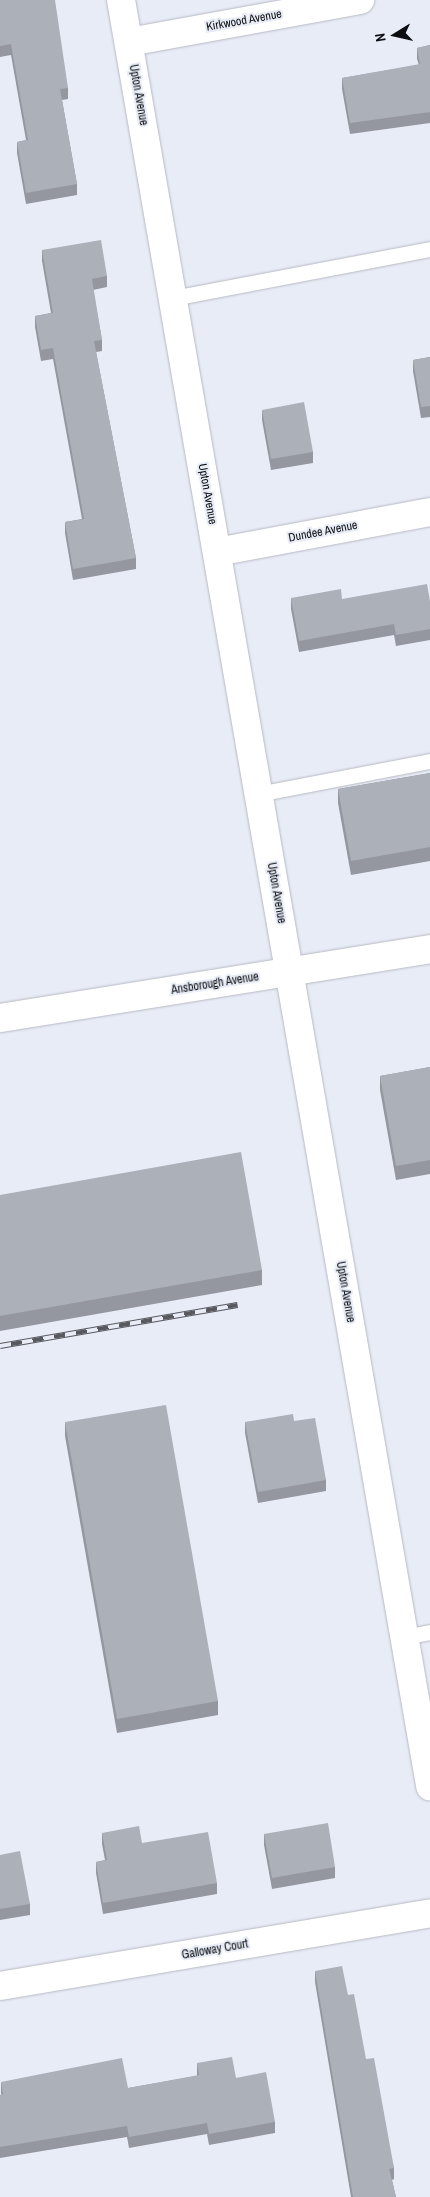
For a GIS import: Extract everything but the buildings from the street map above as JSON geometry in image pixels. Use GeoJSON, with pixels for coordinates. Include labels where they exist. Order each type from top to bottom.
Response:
{"type":"FeatureCollection","features":[{"type":"Feature","properties":{"kind":"street","name":"Upton Avenue"},"geometry":{"type":"LineString","coordinates":[[122,0],[289,972],[417,1634],[430,1786]]}},
{"type":"Feature","properties":{"kind":"street","name":"Kirkwood Avenue"},"geometry":{"type":"LineString","coordinates":[[129,42],[360,0]]}},
{"type":"Feature","properties":{"kind":"street","name":"Dundee Avenue"},"geometry":{"type":"LineString","coordinates":[[217,552],[430,512]]}},
{"type":"Feature","properties":{"kind":"street","name":"Ansborough Avenue"},"geometry":{"type":"LineString","coordinates":[[0,1018],[430,949]]}},
{"type":"Feature","properties":{"kind":"street","name":"Galloway Court"},"geometry":{"type":"LineString","coordinates":[[0,1986],[430,1913]]}},
{"type":"Feature","properties":{"kind":"lane"},"geometry":{"type":"LineString","coordinates":[[173,298],[430,249]]}},
{"type":"Feature","properties":{"kind":"lane"},"geometry":{"type":"LineString","coordinates":[[258,794],[430,761]]}},
{"type":"Feature","properties":{"kind":"railway"},"geometry":{"type":"LineString","coordinates":[[0,1346],[237,1305]]}}]}
